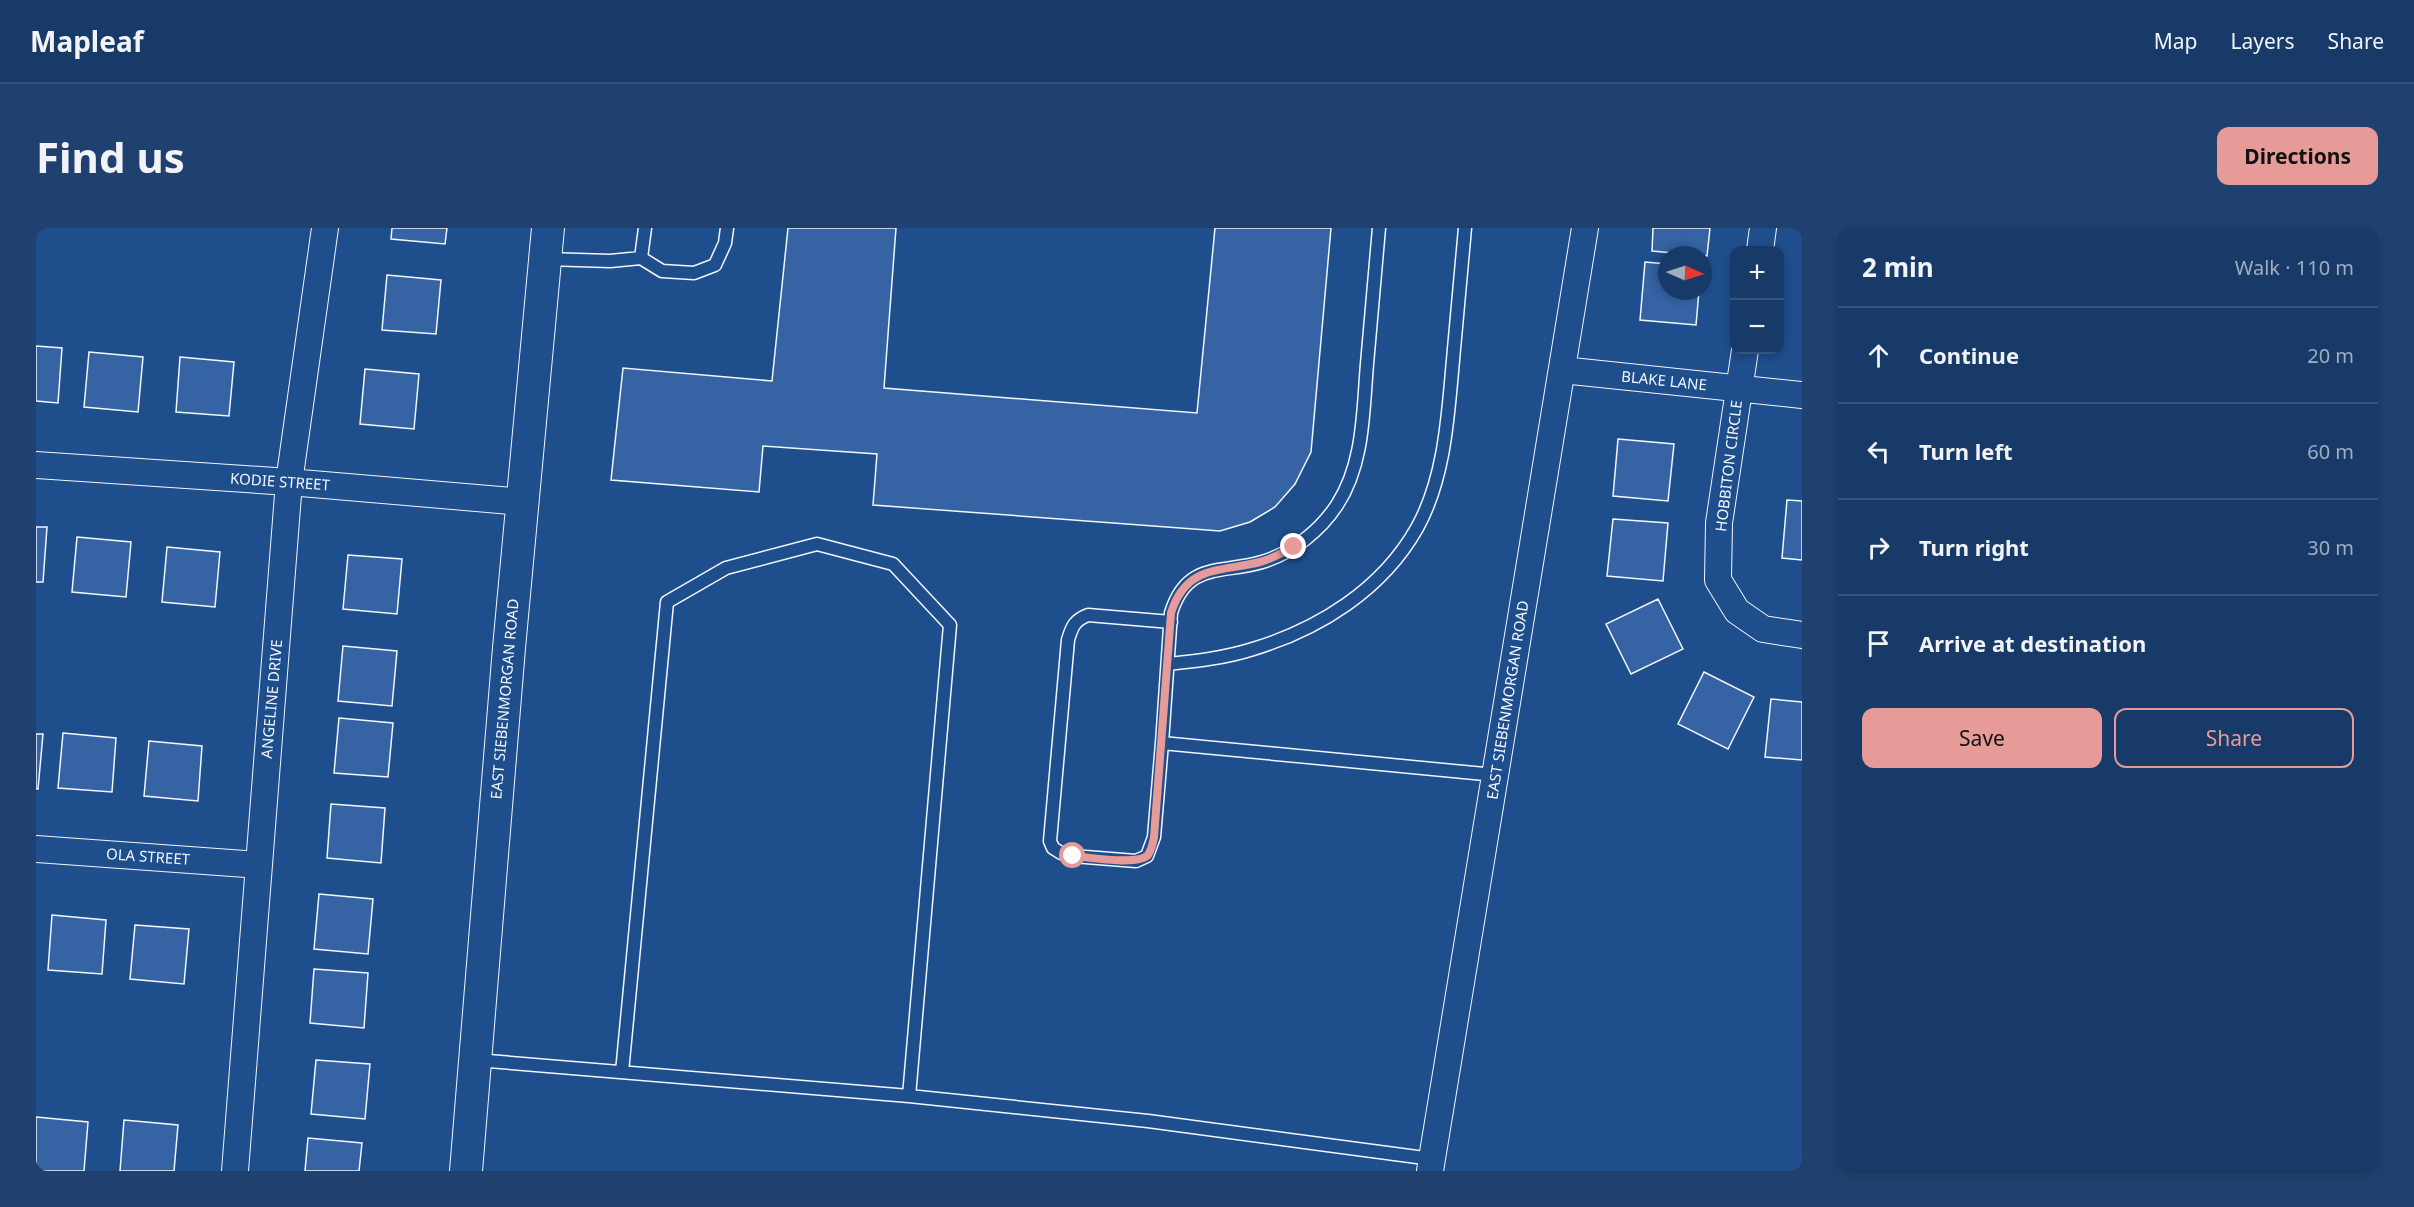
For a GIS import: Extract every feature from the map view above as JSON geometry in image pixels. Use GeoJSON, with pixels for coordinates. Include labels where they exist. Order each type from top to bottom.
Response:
{"type":"FeatureCollection","features":[{"type":"Feature","properties":{"kind":"street","name":"ANGELINE DRIVE"},"geometry":{"type":"LineString","coordinates":[[235,1171],[289,482],[325,228]]}},
{"type":"Feature","properties":{"kind":"street","name":"EAST SIEBENMORGAN ROAD"},"geometry":{"type":"LineString","coordinates":[[466,1171],[548,228]]}},
{"type":"Feature","properties":{"kind":"street","name":"EAST SIEBENMORGAN ROAD"},"geometry":{"type":"LineString","coordinates":[[1431,1165],[1585,228]]}},
{"type":"Feature","properties":{"kind":"street"},"geometry":{"type":"LineString","coordinates":[[1761,246],[1763,228]]}},
{"type":"Feature","properties":{"kind":"street","name":"HOBBITON CIRCLE"},"geometry":{"type":"LineString","coordinates":[[1744,354],[1719,523],[1719,580],[1737,611],[1763,630],[1802,635]]}},
{"type":"Feature","properties":{"kind":"street","name":"BLAKE LANE"},"geometry":{"type":"LineString","coordinates":[[1562,370],[1802,395]]}},
{"type":"Feature","properties":{"kind":"street","name":"KODIE STREET"},"geometry":{"type":"LineString","coordinates":[[36,465],[289,482],[523,502]]}},
{"type":"Feature","properties":{"kind":"street","name":"OLA STREET"},"geometry":{"type":"LineString","coordinates":[[36,849],[259,865]]}},
{"type":"Feature","properties":{"kind":"lane"},"geometry":{"type":"LineString","coordinates":[[641,258],[645,228]]}},
{"type":"Feature","properties":{"kind":"lane"},"geometry":{"type":"LineString","coordinates":[[545,259],[610,261],[641,258],[662,271],[694,273],[715,265],[725,243],[727,228]]}},
{"type":"Feature","properties":{"kind":"lane"},"geometry":{"type":"LineString","coordinates":[[1171,622],[1088,615],[1078,619],[1072,627],[1068,639],[1050,840],[1053,848],[1061,853],[1136,861],[1147,856],[1154,837],[1167,664],[1175,601],[1183,588],[1197,577],[1217,568],[1262,562],[1294,547],[1323,523],[1346,491],[1360,438],[1379,228]]}},
{"type":"Feature","properties":{"kind":"lane"},"geometry":{"type":"LineString","coordinates":[[1167,664],[1252,650],[1292,635],[1329,617],[1353,600],[1369,588],[1397,558],[1417,527],[1429,499],[1444,441],[1465,228]]}},
{"type":"Feature","properties":{"kind":"lane"},"geometry":{"type":"LineString","coordinates":[[622,1072],[667,602],[726,568],[816,544],[893,564],[950,625],[909,1096]]}},
{"type":"Feature","properties":{"kind":"lane"},"geometry":{"type":"LineString","coordinates":[[1162,742],[1495,775]]}},
{"type":"Feature","properties":{"kind":"lane"},"geometry":{"type":"LineString","coordinates":[[476,1060],[909,1096],[1148,1121],[1431,1165]]}},
{"type":"Feature","properties":{"kind":"building"},"geometry":{"type":"Polygon","coordinates":[[[392,228],[447,228],[445,244],[391,239],[392,228]]]}},
{"type":"Feature","properties":{"kind":"building"},"geometry":{"type":"Polygon","coordinates":[[[788,228],[896,228],[884,388],[1197,413],[1215,228],[1331,228],[1311,452],[1295,484],[1275,507],[1250,522],[1220,531],[873,505],[877,454],[763,446],[759,492],[611,480],[623,368],[772,381],[788,228]]]}},
{"type":"Feature","properties":{"kind":"building"},"geometry":{"type":"Polygon","coordinates":[[[1653,228],[1710,228],[1708,246],[1658,246],[1658,252],[1652,251],[1653,228]]]}},
{"type":"Feature","properties":{"kind":"building"},"geometry":{"type":"Polygon","coordinates":[[[1645,262],[1658,263],[1658,300],[1698,300],[1696,325],[1640,320],[1645,262]]]}},
{"type":"Feature","properties":{"kind":"building"},"geometry":{"type":"Polygon","coordinates":[[[387,275],[441,280],[436,334],[382,330],[387,275]]]}},
{"type":"Feature","properties":{"kind":"building"},"geometry":{"type":"Polygon","coordinates":[[[36,346],[62,348],[58,403],[36,401],[36,346]]]}},
{"type":"Feature","properties":{"kind":"building"},"geometry":{"type":"Polygon","coordinates":[[[89,352],[143,357],[138,412],[84,407],[89,352]]]}},
{"type":"Feature","properties":{"kind":"building"},"geometry":{"type":"Polygon","coordinates":[[[180,357],[234,362],[229,416],[176,412],[180,357]]]}},
{"type":"Feature","properties":{"kind":"building"},"geometry":{"type":"Polygon","coordinates":[[[365,369],[419,374],[414,429],[360,424],[365,369]]]}},
{"type":"Feature","properties":{"kind":"building"},"geometry":{"type":"Polygon","coordinates":[[[1618,439],[1674,444],[1668,501],[1613,496],[1618,439]]]}},
{"type":"Feature","properties":{"kind":"building"},"geometry":{"type":"Polygon","coordinates":[[[1787,500],[1802,501],[1802,560],[1782,558],[1787,500]]]}},
{"type":"Feature","properties":{"kind":"building"},"geometry":{"type":"Polygon","coordinates":[[[1613,519],[1668,523],[1663,581],[1607,576],[1613,519]]]}},
{"type":"Feature","properties":{"kind":"building"},"geometry":{"type":"Polygon","coordinates":[[[36,527],[47,527],[43,582],[36,582],[36,527]]]}},
{"type":"Feature","properties":{"kind":"building"},"geometry":{"type":"Polygon","coordinates":[[[77,537],[131,542],[126,597],[72,592],[77,537]]]}},
{"type":"Feature","properties":{"kind":"building"},"geometry":{"type":"Polygon","coordinates":[[[167,547],[220,552],[215,607],[162,602],[167,547]]]}},
{"type":"Feature","properties":{"kind":"building"},"geometry":{"type":"Polygon","coordinates":[[[348,555],[402,559],[397,614],[343,609],[348,555]]]}},
{"type":"Feature","properties":{"kind":"building"},"geometry":{"type":"Polygon","coordinates":[[[1658,599],[1683,649],[1631,674],[1606,624],[1658,599]]]}},
{"type":"Feature","properties":{"kind":"building"},"geometry":{"type":"Polygon","coordinates":[[[343,646],[397,651],[392,706],[338,701],[343,646]]]}},
{"type":"Feature","properties":{"kind":"building"},"geometry":{"type":"Polygon","coordinates":[[[1704,672],[1754,697],[1728,749],[1678,724],[1704,672]]]}},
{"type":"Feature","properties":{"kind":"building"},"geometry":{"type":"Polygon","coordinates":[[[1771,699],[1802,702],[1802,760],[1765,757],[1771,699]]]}},
{"type":"Feature","properties":{"kind":"building"},"geometry":{"type":"Polygon","coordinates":[[[339,718],[393,723],[388,777],[334,773],[339,718]]]}},
{"type":"Feature","properties":{"kind":"building"},"geometry":{"type":"Polygon","coordinates":[[[63,733],[116,738],[112,792],[58,788],[63,733]]]}},
{"type":"Feature","properties":{"kind":"building"},"geometry":{"type":"Polygon","coordinates":[[[36,734],[43,734],[38,789],[36,789],[36,734]]]}},
{"type":"Feature","properties":{"kind":"building"},"geometry":{"type":"Polygon","coordinates":[[[149,741],[202,746],[198,801],[144,796],[149,741]]]}},
{"type":"Feature","properties":{"kind":"building"},"geometry":{"type":"Polygon","coordinates":[[[331,804],[385,808],[381,863],[327,858],[331,804]]]}},
{"type":"Feature","properties":{"kind":"building"},"geometry":{"type":"Polygon","coordinates":[[[319,894],[373,899],[368,954],[314,949],[319,894]]]}},
{"type":"Feature","properties":{"kind":"building"},"geometry":{"type":"Polygon","coordinates":[[[52,915],[106,920],[102,974],[48,970],[52,915]]]}},
{"type":"Feature","properties":{"kind":"building"},"geometry":{"type":"Polygon","coordinates":[[[135,925],[189,929],[184,984],[130,979],[135,925]]]}},
{"type":"Feature","properties":{"kind":"building"},"geometry":{"type":"Polygon","coordinates":[[[314,969],[368,973],[364,1028],[310,1023],[314,969]]]}},
{"type":"Feature","properties":{"kind":"building"},"geometry":{"type":"Polygon","coordinates":[[[316,1060],[370,1064],[365,1119],[311,1114],[316,1060]]]}},
{"type":"Feature","properties":{"kind":"building"},"geometry":{"type":"Polygon","coordinates":[[[36,1117],[88,1122],[84,1171],[36,1171],[36,1117]]]}},
{"type":"Feature","properties":{"kind":"building"},"geometry":{"type":"Polygon","coordinates":[[[124,1120],[178,1125],[174,1171],[120,1171],[124,1120]]]}},
{"type":"Feature","properties":{"kind":"building"},"geometry":{"type":"Polygon","coordinates":[[[308,1138],[362,1143],[359,1171],[305,1171],[308,1138]]]}},
{"type":"Feature","properties":{"kind":"route"},"geometry":{"type":"LineString","coordinates":[[1073,856],[1136,861],[1147,856],[1151,847],[1154,837],[1171,613],[1183,588],[1210,570],[1262,562],[1294,547]]}}]}
